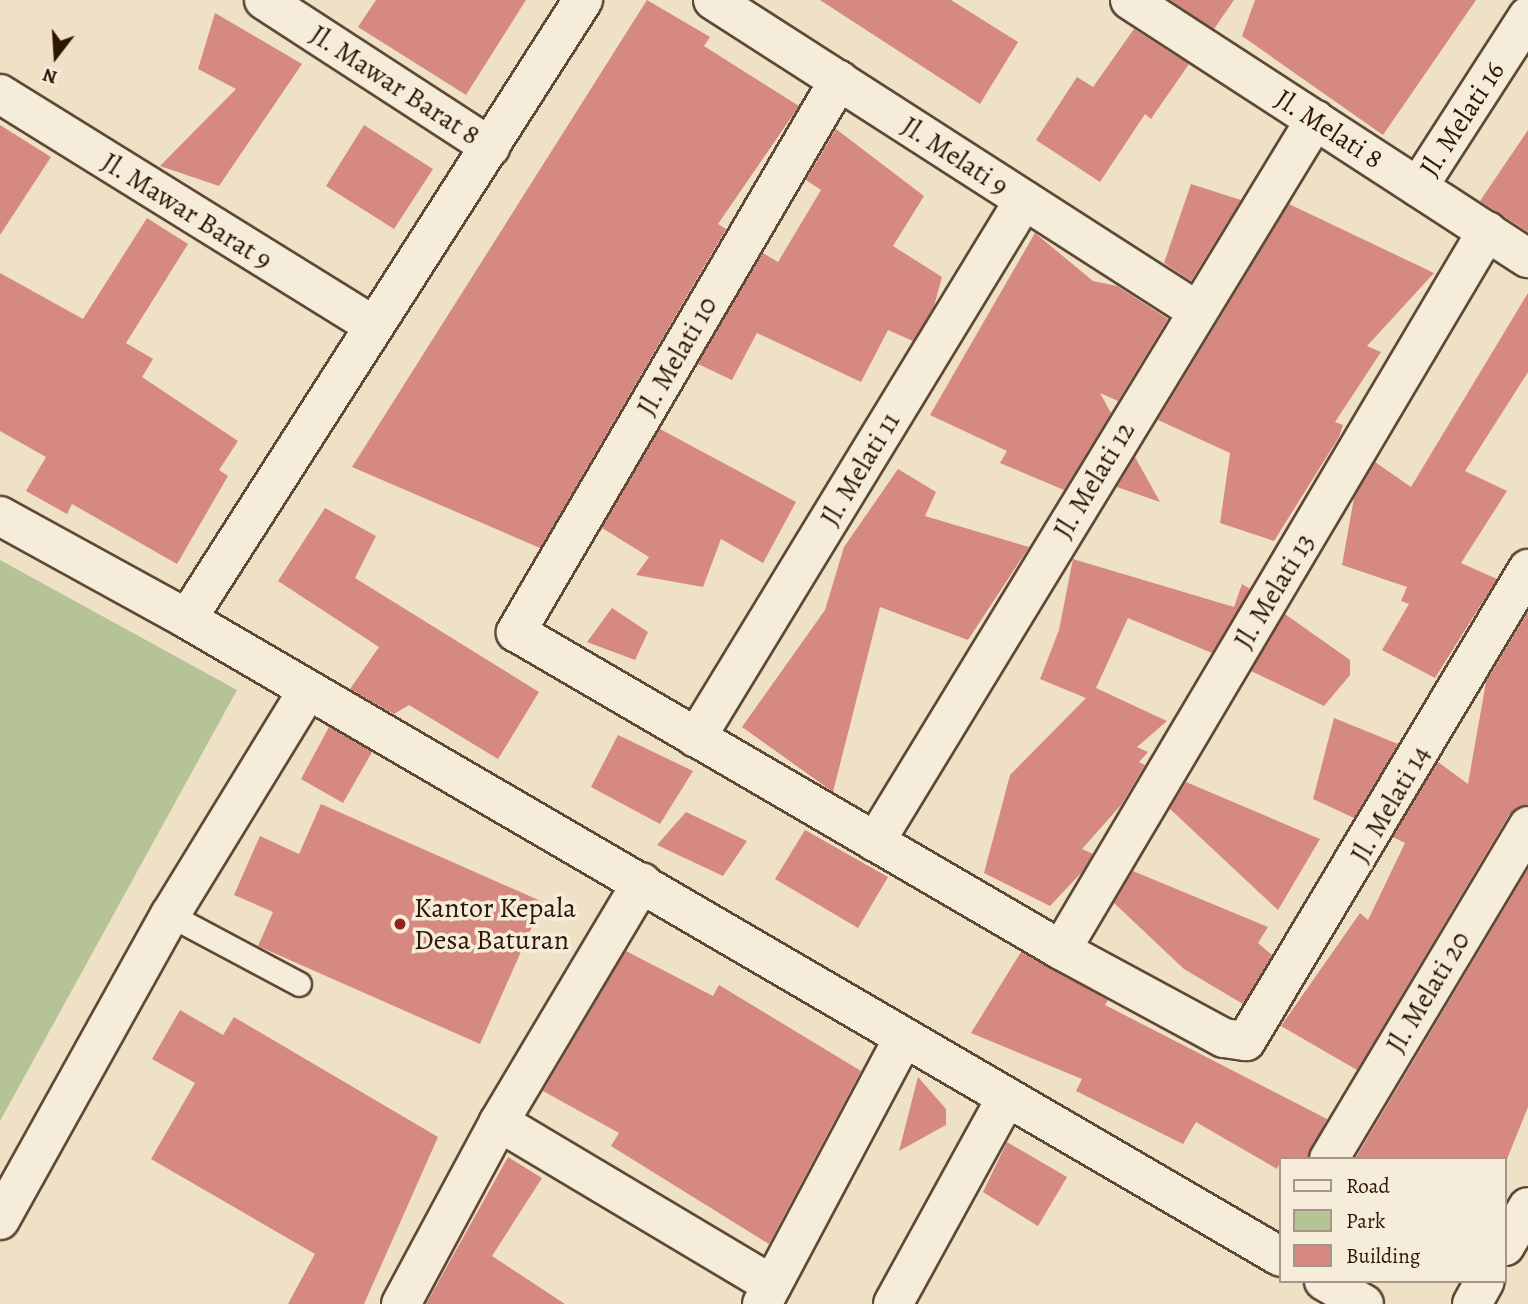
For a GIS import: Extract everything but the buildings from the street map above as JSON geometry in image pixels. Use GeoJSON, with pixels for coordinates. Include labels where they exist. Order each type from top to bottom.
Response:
{"type":"FeatureCollection","features":[{"type":"Feature","properties":{"kind":"street","name":"Jl. Mawar Barat 8"},"geometry":{"type":"LineString","coordinates":[[264,0],[490,147]]}},
{"type":"Feature","properties":{"kind":"street"},"geometry":{"type":"LineString","coordinates":[[187,619],[583,0]]}},
{"type":"Feature","properties":{"kind":"street","name":"Jl. Melati 9"},"geometry":{"type":"LineString","coordinates":[[713,0],[1197,311]]}},
{"type":"Feature","properties":{"kind":"street","name":"Jl. Melati 8"},"geometry":{"type":"LineString","coordinates":[[1130,0],[1528,258]]}},
{"type":"Feature","properties":{"kind":"street"},"geometry":{"type":"LineString","coordinates":[[1514,0],[1528,9]]}},
{"type":"Feature","properties":{"kind":"street","name":"Jl. Melati 16"},"geometry":{"type":"LineString","coordinates":[[1418,187],[1528,16]]}},
{"type":"Feature","properties":{"kind":"street","name":"Jl. Melati 10"},"geometry":{"type":"LineString","coordinates":[[696,738],[516,632],[838,80]]}},
{"type":"Feature","properties":{"kind":"street","name":"Jl. Mawar Barat 9"},"geometry":{"type":"LineString","coordinates":[[0,94],[374,326]]}},
{"type":"Feature","properties":{"kind":"street","name":"Jl. Melati 12"},"geometry":{"type":"LineString","coordinates":[[875,842],[1315,120]]}},
{"type":"Feature","properties":{"kind":"street","name":"Jl. Melati 11"},"geometry":{"type":"LineString","coordinates":[[696,738],[1024,200]]}},
{"type":"Feature","properties":{"kind":"street","name":"Jl. Melati 13"},"geometry":{"type":"LineString","coordinates":[[1061,950],[1487,231]]}},
{"type":"Feature","properties":{"kind":"street"},"geometry":{"type":"LineString","coordinates":[[0,516],[187,619],[306,693],[642,882],[1007,1097],[1278,1249]]}},
{"type":"Feature","properties":{"kind":"street","name":"Jl. Melati 14"},"geometry":{"type":"LineString","coordinates":[[1061,950],[1224,1038],[1252,1039],[1528,569]]}},
{"type":"Feature","properties":{"kind":"street"},"geometry":{"type":"LineString","coordinates":[[0,1220],[170,915],[306,693]]}},
{"type":"Feature","properties":{"kind":"street"},"geometry":{"type":"LineString","coordinates":[[696,738],[1061,950]]}},
{"type":"Feature","properties":{"kind":"street","name":"Jl. Melati 20"},"geometry":{"type":"LineString","coordinates":[[1330,1157],[1528,826]]}},
{"type":"Feature","properties":{"kind":"street"},"geometry":{"type":"LineString","coordinates":[[401,1304],[499,1122],[642,882]]}},
{"type":"Feature","properties":{"kind":"street"},"geometry":{"type":"LineString","coordinates":[[499,1122],[767,1294],[904,1037]]}},
{"type":"Feature","properties":{"kind":"street"},"geometry":{"type":"LineString","coordinates":[[893,1304],[1007,1097]]}},
{"type":"Feature","properties":{"kind":"street"},"geometry":{"type":"LineString","coordinates":[[1507,1243],[1528,1207]]}},
{"type":"Feature","properties":{"kind":"street"},"geometry":{"type":"LineString","coordinates":[[1327,1283],[1364,1304]]}},
{"type":"Feature","properties":{"kind":"street"},"geometry":{"type":"LineString","coordinates":[[1472,1304],[1484,1283]]}},
{"type":"Feature","properties":{"kind":"lane"},"geometry":{"type":"LineString","coordinates":[[170,915],[299,984]]}},
{"type":"Feature","properties":{"kind":"green space"},"geometry":{"type":"Polygon","coordinates":[[[0,560],[237,690],[0,1121],[0,560]]]}},
{"type":"Feature","properties":{"kind":"place","name":"Kantor Kepala Desa Baturan"},"geometry":{"type":"Point","coordinates":[400,924]}}]}
